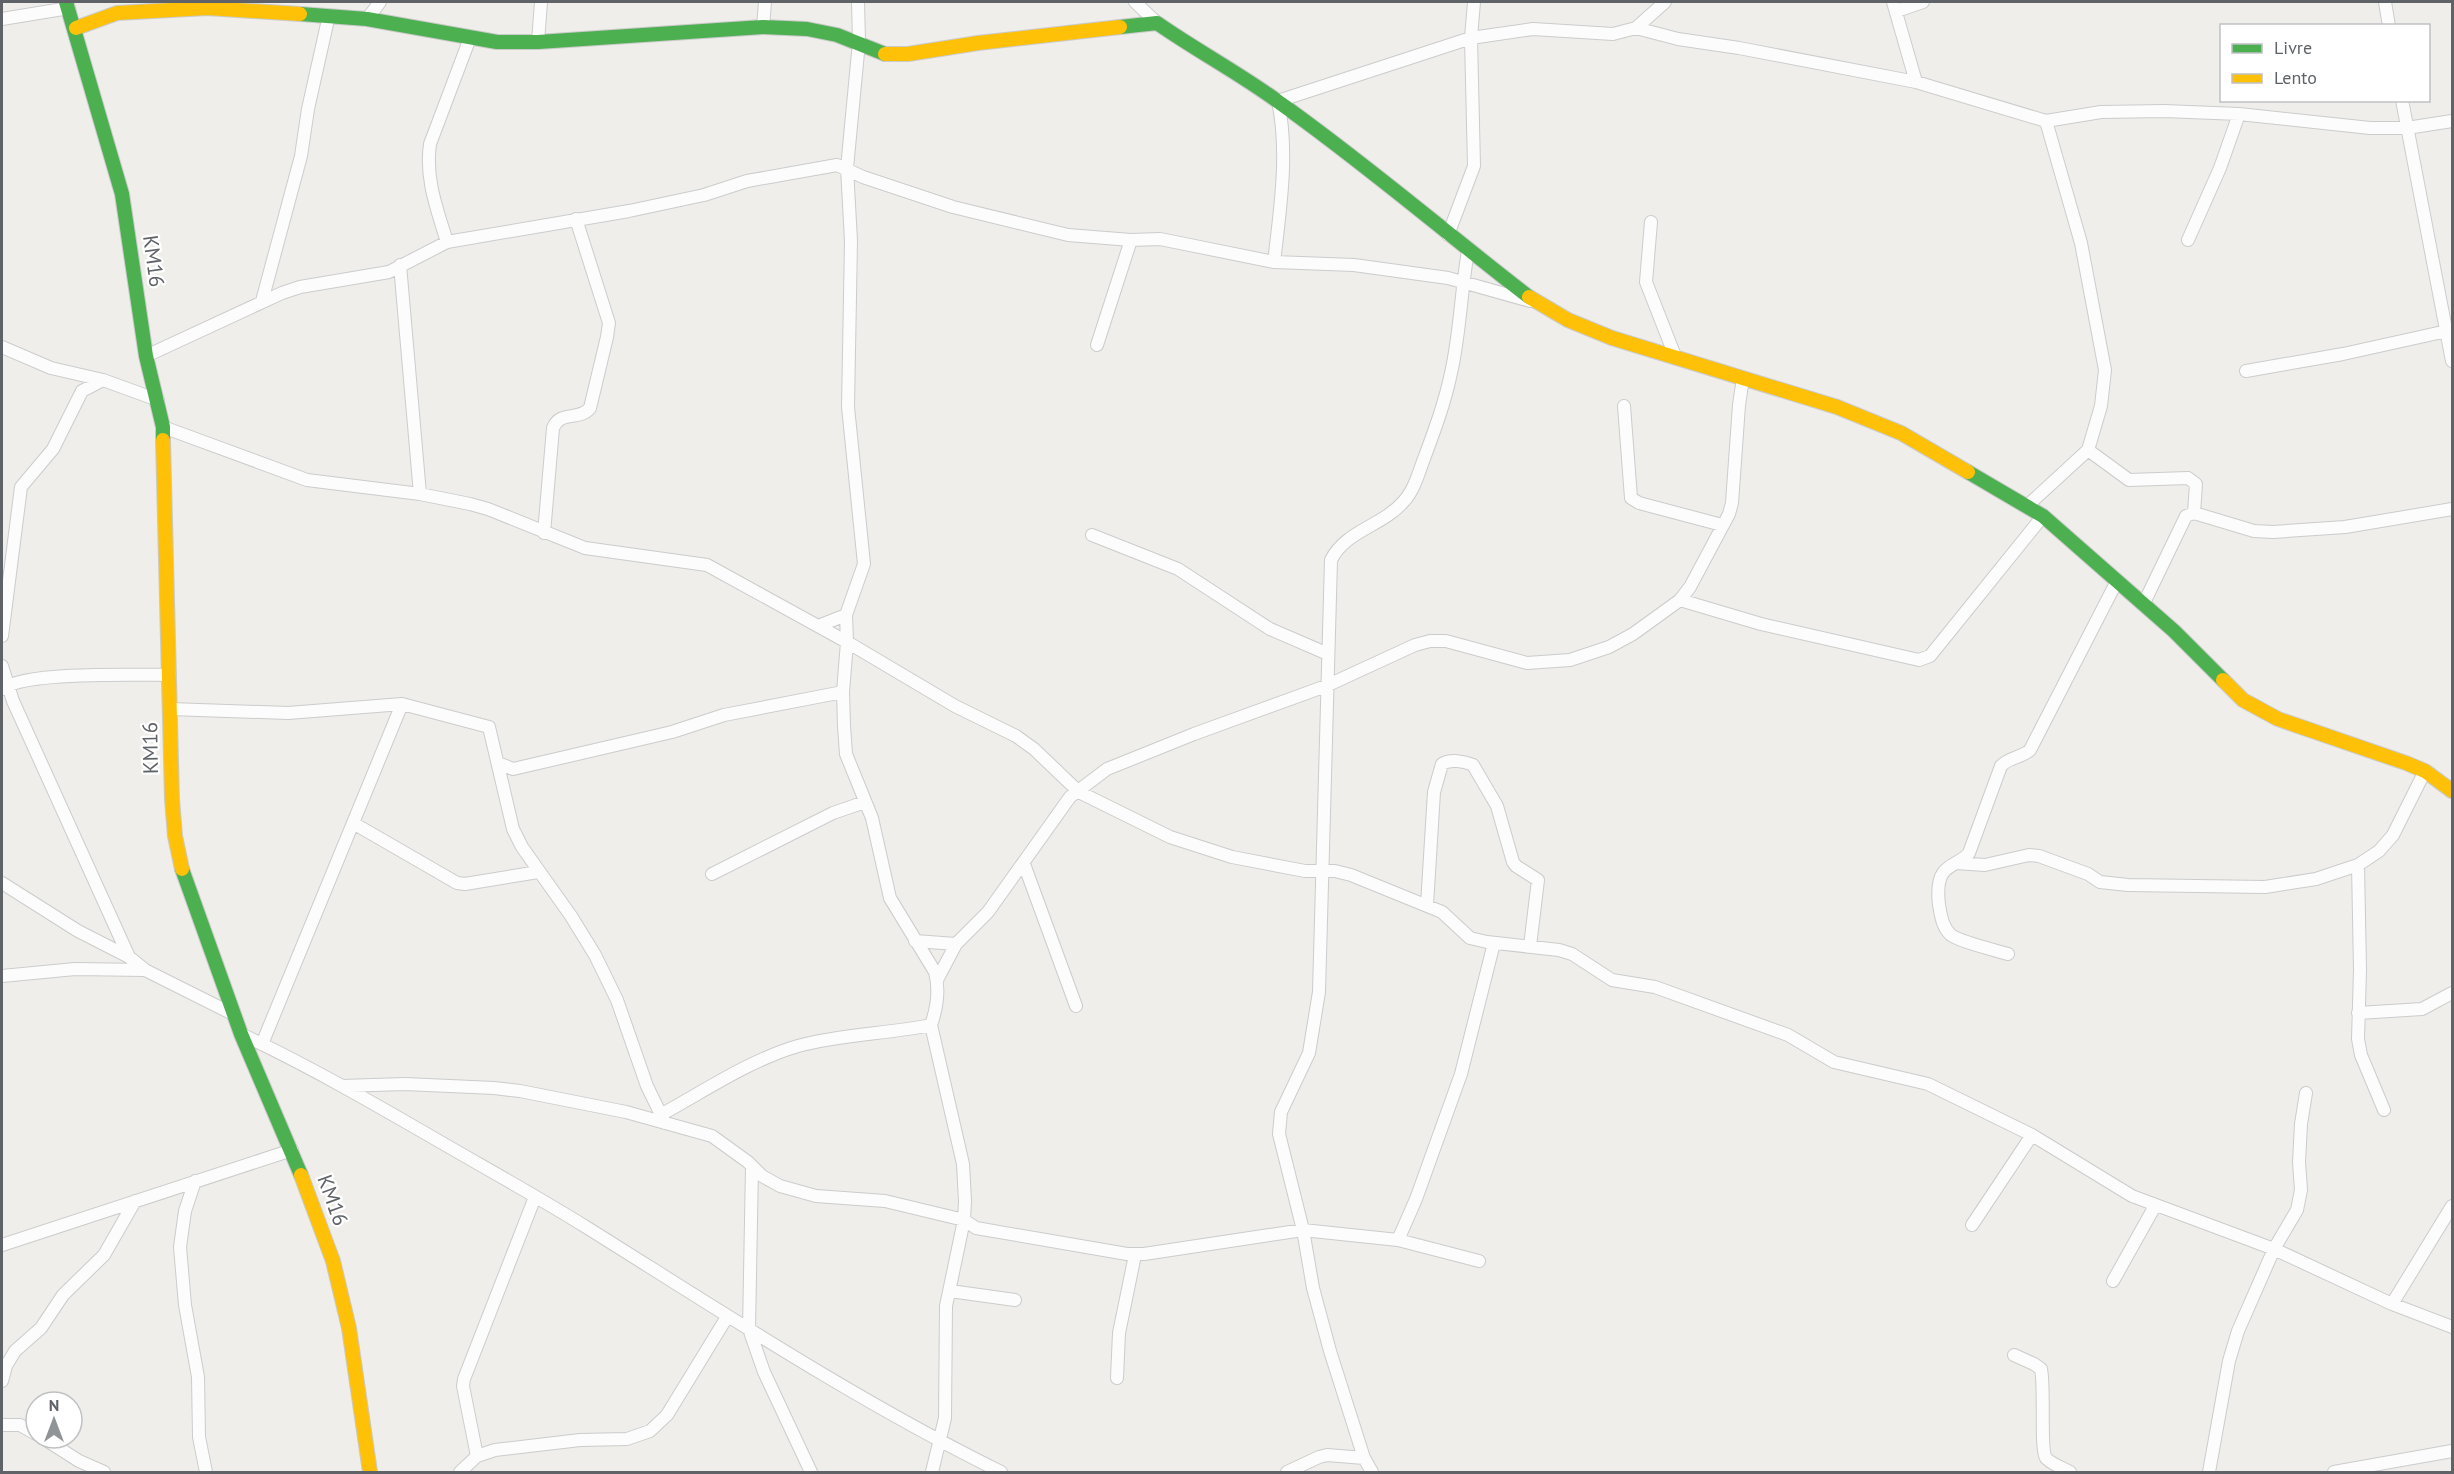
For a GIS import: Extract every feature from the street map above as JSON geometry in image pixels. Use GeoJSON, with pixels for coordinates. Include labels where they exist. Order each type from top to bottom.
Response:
{"type":"FeatureCollection","features":[{"type":"Feature","properties":{"kind":"street"},"geometry":{"type":"LineString","coordinates":[[368,19],[380,2]]}},
{"type":"Feature","properties":{"kind":"street"},"geometry":{"type":"LineString","coordinates":[[538,42],[541,2]]}},
{"type":"Feature","properties":{"kind":"street"},"geometry":{"type":"LineString","coordinates":[[763,27],[765,2]]}},
{"type":"Feature","properties":{"kind":"street"},"geometry":{"type":"LineString","coordinates":[[858,2],[859,42],[847,168],[851,242],[848,407],[864,564],[846,615],[847,642],[843,692],[846,754],[872,818],[890,898],[937,980],[937,1003],[931,1025],[963,1164],[964,1220],[946,1306],[946,1407],[932,1473]]}},
{"type":"Feature","properties":{"kind":"street"},"geometry":{"type":"LineString","coordinates":[[1135,2],[1156,23],[1278,101],[1392,187],[1448,235],[1534,302],[1568,320],[1612,338],[1837,407],[1901,433],[2043,516],[2143,604],[2243,700],[2260,711],[2425,771],[2452,790]]}},
{"type":"Feature","properties":{"kind":"street"},"geometry":{"type":"LineString","coordinates":[[1448,235],[1474,166],[1471,38],[1474,2]]}},
{"type":"Feature","properties":{"kind":"street"},"geometry":{"type":"LineString","coordinates":[[1636,28],[1665,2]]}},
{"type":"Feature","properties":{"kind":"street"},"geometry":{"type":"LineString","coordinates":[[1916,82],[1895,6],[1923,2]]}},
{"type":"Feature","properties":{"kind":"street"},"geometry":{"type":"LineString","coordinates":[[2385,2],[2389,24]]}},
{"type":"Feature","properties":{"kind":"street"},"geometry":{"type":"LineString","coordinates":[[2,19],[68,5]]}},
{"type":"Feature","properties":{"kind":"street","name":"KM16"},"geometry":{"type":"LineString","coordinates":[[68,5],[122,194],[146,356],[163,427],[171,675],[172,799],[175,836],[182,868],[241,1034],[292,1150],[333,1261],[349,1328],[370,1473]]}},
{"type":"Feature","properties":{"kind":"street"},"geometry":{"type":"LineString","coordinates":[[76,28],[117,13],[207,8],[368,19],[497,42],[538,42],[763,27],[807,29],[859,42],[884,54],[908,54],[978,43],[1156,23]]}},
{"type":"Feature","properties":{"kind":"street"},"geometry":{"type":"LineString","coordinates":[[262,301],[301,156],[308,110],[329,15]]}},
{"type":"Feature","properties":{"kind":"street"},"geometry":{"type":"LineString","coordinates":[[1278,101],[1471,38],[1533,29],[1613,33],[1636,28],[1678,39],[1739,48],[1916,82],[2046,121],[2101,112],[2164,111],[2239,114],[2370,128],[2407,128],[2452,121]]}},
{"type":"Feature","properties":{"kind":"street"},"geometry":{"type":"LineString","coordinates":[[447,242],[431,190],[428,156],[430,144],[470,38]]}},
{"type":"Feature","properties":{"kind":"street"},"geometry":{"type":"LineString","coordinates":[[1274,262],[1283,152],[1282,119],[1278,101]]}},
{"type":"Feature","properties":{"kind":"street"},"geometry":{"type":"LineString","coordinates":[[2402,102],[2452,360]]}},
{"type":"Feature","properties":{"kind":"street"},"geometry":{"type":"LineString","coordinates":[[2188,240],[2220,168],[2239,114]]}},
{"type":"Feature","properties":{"kind":"street"},"geometry":{"type":"LineString","coordinates":[[2027,506],[2088,450],[2101,406],[2105,370],[2081,243],[2046,121]]}},
{"type":"Feature","properties":{"kind":"street"},"geometry":{"type":"LineString","coordinates":[[146,356],[262,301],[300,287],[377,275],[447,242],[705,195],[747,181],[837,165],[863,177],[953,207],[1068,235],[1131,240],[1160,239],[1274,262],[1354,265],[1448,278],[1534,302]]}},
{"type":"Feature","properties":{"kind":"street"},"geometry":{"type":"LineString","coordinates":[[544,533],[553,428],[560,418],[583,414],[590,408],[608,337],[607,314],[576,219]]}},
{"type":"Feature","properties":{"kind":"street"},"geometry":{"type":"LineString","coordinates":[[1651,222],[1646,282],[1675,356]]}},
{"type":"Feature","properties":{"kind":"street"},"geometry":{"type":"LineString","coordinates":[[1097,345],[1131,240]]}},
{"type":"Feature","properties":{"kind":"street"},"geometry":{"type":"LineString","coordinates":[[1372,1473],[1364,1458],[1330,1351],[1309,1273],[1303,1230],[1278,1122],[1287,1097],[1309,1053],[1319,992],[1331,560],[1336,549],[1348,538],[1392,512],[1405,501],[1412,488],[1441,411],[1452,372],[1468,251]]}},
{"type":"Feature","properties":{"kind":"street"},"geometry":{"type":"LineString","coordinates":[[400,266],[420,494]]}},
{"type":"Feature","properties":{"kind":"street"},"geometry":{"type":"LineString","coordinates":[[2246,371],[2343,354],[2447,331]]}},
{"type":"Feature","properties":{"kind":"street"},"geometry":{"type":"LineString","coordinates":[[2,347],[51,368],[103,380],[158,400]]}},
{"type":"Feature","properties":{"kind":"street"},"geometry":{"type":"LineString","coordinates":[[74,372],[82,391]]}},
{"type":"Feature","properties":{"kind":"street"},"geometry":{"type":"LineString","coordinates":[[937,980],[956,944],[988,912],[1070,797],[1107,770],[1194,734],[1326,686],[1415,645],[1430,641],[1467,645],[1527,663],[1570,660],[1609,647],[1634,634],[1680,600],[1690,587],[1732,503],[1743,378]]}},
{"type":"Feature","properties":{"kind":"street"},"geometry":{"type":"LineString","coordinates":[[2,636],[21,487],[53,449],[82,391],[103,380]]}},
{"type":"Feature","properties":{"kind":"street"},"geometry":{"type":"LineString","coordinates":[[1624,406],[1631,498],[1639,503],[1722,525]]}},
{"type":"Feature","properties":{"kind":"street"},"geometry":{"type":"LineString","coordinates":[[163,427],[307,480],[420,494],[488,509],[585,549],[701,563],[847,642],[956,706],[1016,736],[1034,749],[1079,792],[1170,837],[1232,857],[1305,871],[1335,871],[1351,875],[1442,912],[1470,938],[1494,943],[1544,946],[1572,954],[1612,980],[1655,987],[1732,1013],[1788,1035],[1834,1062],[1928,1084],[2032,1134],[2132,1196],[2274,1249],[2392,1304],[2452,1327]]}},
{"type":"Feature","properties":{"kind":"street"},"geometry":{"type":"LineString","coordinates":[[2088,450],[2129,480],[2188,478],[2194,481],[2196,484],[2194,513]]}},
{"type":"Feature","properties":{"kind":"street"},"geometry":{"type":"LineString","coordinates":[[2143,604],[2187,516],[2194,513],[2254,531],[2273,532],[2345,527],[2452,509]]}},
{"type":"Feature","properties":{"kind":"street"},"geometry":{"type":"LineString","coordinates":[[1680,600],[1840,643],[1919,660],[1925,659],[1930,656],[2043,516]]}},
{"type":"Feature","properties":{"kind":"street"},"geometry":{"type":"LineString","coordinates":[[1092,535],[1178,569],[1270,629],[1328,654]]}},
{"type":"Feature","properties":{"kind":"street"},"geometry":{"type":"LineString","coordinates":[[2008,954],[1952,936],[1943,924],[1938,897],[1942,873],[1969,853],[2001,766],[2006,761],[2019,758],[2030,750],[2117,581]]}},
{"type":"Feature","properties":{"kind":"street"},"geometry":{"type":"LineString","coordinates":[[818,626],[846,615]]}},
{"type":"Feature","properties":{"kind":"street"},"geometry":{"type":"LineString","coordinates":[[2,666],[5,689],[13,701],[129,957]]}},
{"type":"Feature","properties":{"kind":"street"},"geometry":{"type":"LineString","coordinates":[[5,689],[39,678],[171,675]]}},
{"type":"Feature","properties":{"kind":"street"},"geometry":{"type":"LineString","coordinates":[[498,763],[513,769],[672,732],[724,715],[843,692]]}},
{"type":"Feature","properties":{"kind":"street"},"geometry":{"type":"LineString","coordinates":[[170,709],[288,713],[402,704],[489,727],[513,829],[538,872],[571,916],[595,955],[617,1000],[647,1086],[664,1118]]}},
{"type":"Feature","properties":{"kind":"street"},"geometry":{"type":"LineString","coordinates":[[262,1044],[402,704]]}},
{"type":"Feature","properties":{"kind":"street"},"geometry":{"type":"LineString","coordinates":[[1427,905],[1435,783],[1442,764],[1467,762],[1473,765],[1494,799],[1513,862],[1539,880],[1530,946]]}},
{"type":"Feature","properties":{"kind":"street"},"geometry":{"type":"LineString","coordinates":[[503,784],[513,769]]}},
{"type":"Feature","properties":{"kind":"street"},"geometry":{"type":"LineString","coordinates":[[1956,863],[1985,865],[2029,855],[2039,856],[2104,883],[2128,885],[2265,887],[2316,879],[2358,865],[2379,851],[2393,835],[2425,771]]}},
{"type":"Feature","properties":{"kind":"street"},"geometry":{"type":"LineString","coordinates":[[712,874],[833,813],[865,802]]}},
{"type":"Feature","properties":{"kind":"street"},"geometry":{"type":"LineString","coordinates":[[353,823],[457,883],[465,884],[538,872]]}},
{"type":"Feature","properties":{"kind":"street"},"geometry":{"type":"LineString","coordinates":[[1024,864],[1076,1006]]}},
{"type":"Feature","properties":{"kind":"street"},"geometry":{"type":"LineString","coordinates":[[2358,865],[2360,970],[2358,1039],[2361,1055],[2384,1110]]}},
{"type":"Feature","properties":{"kind":"street"},"geometry":{"type":"LineString","coordinates":[[2,883],[78,930],[129,957],[145,970],[235,1015]]}},
{"type":"Feature","properties":{"kind":"street"},"geometry":{"type":"LineString","coordinates":[[915,941],[956,944]]}},
{"type":"Feature","properties":{"kind":"street"},"geometry":{"type":"LineString","coordinates":[[1398,1240],[1416,1199],[1454,1094],[1494,943]]}},
{"type":"Feature","properties":{"kind":"street"},"geometry":{"type":"LineString","coordinates":[[2,976],[75,969],[145,970]]}},
{"type":"Feature","properties":{"kind":"street"},"geometry":{"type":"LineString","coordinates":[[2358,1012],[2422,1009],[2452,993]]}},
{"type":"Feature","properties":{"kind":"street"},"geometry":{"type":"LineString","coordinates":[[664,1118],[744,1068],[796,1047],[846,1037],[931,1025]]}},
{"type":"Feature","properties":{"kind":"street"},"geometry":{"type":"LineString","coordinates":[[241,1034],[342,1086],[535,1197],[727,1317],[939,1442],[1001,1473]]}},
{"type":"Feature","properties":{"kind":"street"},"geometry":{"type":"LineString","coordinates":[[342,1086],[405,1084],[494,1088],[664,1118],[712,1137],[771,1182],[798,1192],[816,1196],[871,1199],[964,1220],[976,1228],[1135,1255],[1303,1230],[1398,1240],[1479,1261]]}},
{"type":"Feature","properties":{"kind":"street"},"geometry":{"type":"LineString","coordinates":[[2209,1473],[2229,1361],[2238,1331],[2274,1249],[2297,1210],[2301,1190],[2300,1143],[2306,1093]]}},
{"type":"Feature","properties":{"kind":"street"},"geometry":{"type":"LineString","coordinates":[[1972,1226],[2032,1134]]}},
{"type":"Feature","properties":{"kind":"street"},"geometry":{"type":"LineString","coordinates":[[2,1245],[292,1150]]}},
{"type":"Feature","properties":{"kind":"street"},"geometry":{"type":"LineString","coordinates":[[752,1167],[749,1329],[764,1372],[811,1473]]}},
{"type":"Feature","properties":{"kind":"street"},"geometry":{"type":"LineString","coordinates":[[195,1181],[185,1211],[180,1246],[184,1305],[198,1377],[199,1437],[206,1473]]}},
{"type":"Feature","properties":{"kind":"street"},"geometry":{"type":"LineString","coordinates":[[477,1456],[462,1386],[535,1197]]}},
{"type":"Feature","properties":{"kind":"street"},"geometry":{"type":"LineString","coordinates":[[2,1381],[6,1366],[15,1351],[40,1328],[63,1295],[105,1255],[135,1201]]}},
{"type":"Feature","properties":{"kind":"street"},"geometry":{"type":"LineString","coordinates":[[2113,1281],[2155,1206]]}},
{"type":"Feature","properties":{"kind":"street"},"geometry":{"type":"LineString","coordinates":[[2392,1304],[2452,1206]]}},
{"type":"Feature","properties":{"kind":"street"},"geometry":{"type":"LineString","coordinates":[[1117,1378],[1119,1333],[1135,1255]]}},
{"type":"Feature","properties":{"kind":"street"},"geometry":{"type":"LineString","coordinates":[[950,1290],[1015,1300]]}},
{"type":"Feature","properties":{"kind":"street"},"geometry":{"type":"LineString","coordinates":[[460,1473],[477,1456],[495,1450],[580,1440],[627,1439],[650,1431],[667,1415],[727,1317]]}},
{"type":"Feature","properties":{"kind":"street"},"geometry":{"type":"LineString","coordinates":[[2014,1355],[2041,1369],[2044,1385],[2043,1451],[2050,1461],[2070,1473]]}},
{"type":"Feature","properties":{"kind":"street"},"geometry":{"type":"LineString","coordinates":[[2,1425],[20,1425],[24,1427]]}},
{"type":"Feature","properties":{"kind":"street"},"geometry":{"type":"LineString","coordinates":[[62,1450],[104,1473]]}},
{"type":"Feature","properties":{"kind":"street"},"geometry":{"type":"LineString","coordinates":[[2334,1473],[2362,1470],[2452,1450]]}},
{"type":"Feature","properties":{"kind":"street"},"geometry":{"type":"LineString","coordinates":[[1287,1473],[1327,1455],[1364,1458]]}},
{"type":"Feature","properties":{"kind":"traffic: fast"},"geometry":{"type":"LineString","coordinates":[[66,2],[122,194],[146,356],[163,427],[163,440]]}},
{"type":"Feature","properties":{"kind":"traffic: fast"},"geometry":{"type":"LineString","coordinates":[[300,14],[367,19],[497,42],[538,42],[763,27],[807,29],[837,35],[885,54]]}},
{"type":"Feature","properties":{"kind":"traffic: fast"},"geometry":{"type":"LineString","coordinates":[[1120,27],[1157,23],[1250,82],[1344,150],[1529,297]]}},
{"type":"Feature","properties":{"kind":"traffic: fast"},"geometry":{"type":"LineString","coordinates":[[1968,472],[2043,516],[2174,631],[2223,680]]}},
{"type":"Feature","properties":{"kind":"traffic: fast"},"geometry":{"type":"LineString","coordinates":[[182,869],[241,1034],[301,1175]]}},
{"type":"Feature","properties":{"kind":"traffic: slow"},"geometry":{"type":"LineString","coordinates":[[76,28],[117,13],[207,8],[300,14]]}},
{"type":"Feature","properties":{"kind":"traffic: slow"},"geometry":{"type":"LineString","coordinates":[[885,54],[908,54],[978,43],[1120,27]]}},
{"type":"Feature","properties":{"kind":"traffic: slow"},"geometry":{"type":"LineString","coordinates":[[1529,297],[1568,320],[1612,338],[1837,407],[1901,433],[1968,472]]}},
{"type":"Feature","properties":{"kind":"traffic: slow"},"geometry":{"type":"LineString","coordinates":[[163,440],[172,799],[175,836],[182,869]]}},
{"type":"Feature","properties":{"kind":"traffic: slow"},"geometry":{"type":"LineString","coordinates":[[2223,680],[2243,700],[2278,719],[2406,763],[2425,771],[2452,791]]}},
{"type":"Feature","properties":{"kind":"traffic: slow"},"geometry":{"type":"LineString","coordinates":[[301,1175],[333,1261],[349,1328],[370,1472]]}}]}
